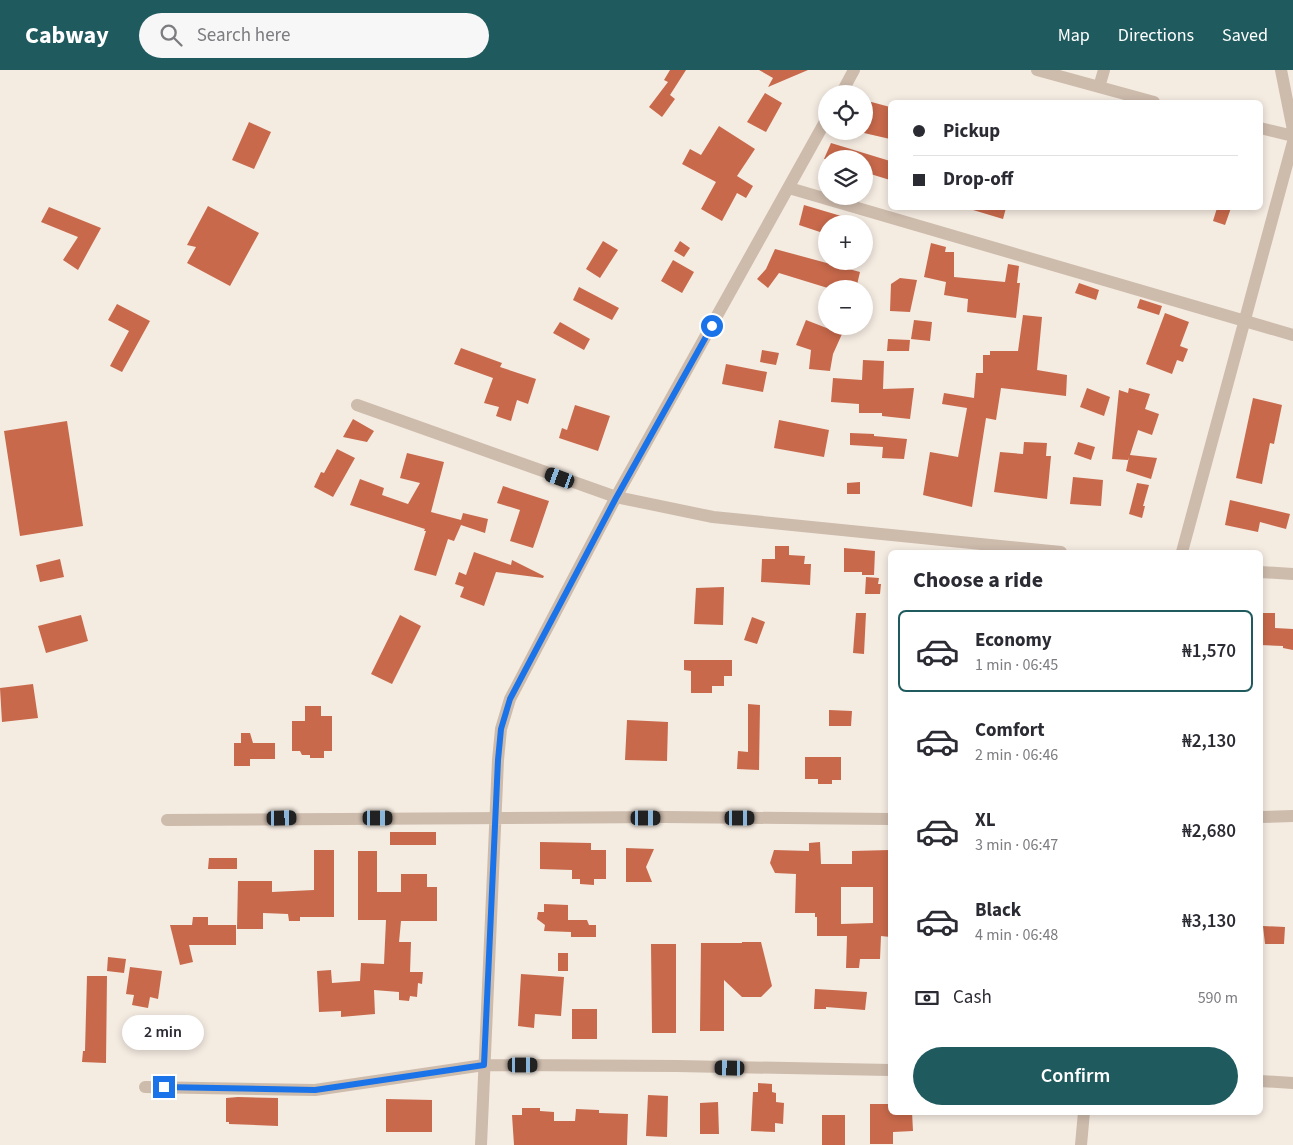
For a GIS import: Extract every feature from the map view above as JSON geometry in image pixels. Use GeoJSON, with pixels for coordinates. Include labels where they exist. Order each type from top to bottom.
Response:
{"type":"FeatureCollection","features":[{"type":"Feature","properties":{"kind":"street"},"geometry":{"type":"LineString","coordinates":[[846,85],[854,70]]}},
{"type":"Feature","properties":{"kind":"street"},"geometry":{"type":"LineString","coordinates":[[1037,70],[1147,100]]}},
{"type":"Feature","properties":{"kind":"street"},"geometry":{"type":"LineString","coordinates":[[1099,87],[1104,70]]}},
{"type":"Feature","properties":{"kind":"street"},"geometry":{"type":"LineString","coordinates":[[1281,70],[1293,130]]}},
{"type":"Feature","properties":{"kind":"street"},"geometry":{"type":"LineString","coordinates":[[1263,129],[1293,136]]}},
{"type":"Feature","properties":{"kind":"street"},"geometry":{"type":"LineString","coordinates":[[481,1145],[495,818],[501,729],[510,699],[616,498],[818,135]]}},
{"type":"Feature","properties":{"kind":"street"},"geometry":{"type":"LineString","coordinates":[[1183,550],[1293,142]]}},
{"type":"Feature","properties":{"kind":"street"},"geometry":{"type":"LineString","coordinates":[[789,188],[1293,335]]}},
{"type":"Feature","properties":{"kind":"street"},"geometry":{"type":"LineString","coordinates":[[357,405],[616,498],[713,517],[1041,550]]}},
{"type":"Feature","properties":{"kind":"street"},"geometry":{"type":"LineString","coordinates":[[1263,572],[1293,574]]}},
{"type":"Feature","properties":{"kind":"street"},"geometry":{"type":"LineString","coordinates":[[1263,817],[1293,816]]}},
{"type":"Feature","properties":{"kind":"street"},"geometry":{"type":"LineString","coordinates":[[167,820],[495,818],[888,819]]}},
{"type":"Feature","properties":{"kind":"street"},"geometry":{"type":"LineString","coordinates":[[146,1087],[315,1090],[484,1065],[888,1070]]}},
{"type":"Feature","properties":{"kind":"street"},"geometry":{"type":"LineString","coordinates":[[1263,1081],[1293,1083]]}},
{"type":"Feature","properties":{"kind":"street"},"geometry":{"type":"LineString","coordinates":[[1081,1145],[1084,1115]]}},
{"type":"Feature","properties":{"kind":"building"},"geometry":{"type":"Polygon","coordinates":[[[670,70],[686,70],[670,95],[675,99],[662,117],[649,107],[668,82],[664,80],[670,70]]]}},
{"type":"Feature","properties":{"kind":"building"},"geometry":{"type":"Polygon","coordinates":[[[759,70],[808,70],[768,87],[773,78],[759,70]]]}},
{"type":"Feature","properties":{"kind":"building"},"geometry":{"type":"Polygon","coordinates":[[[765,93],[782,103],[766,132],[747,122],[765,93]]]}},
{"type":"Feature","properties":{"kind":"building"},"geometry":{"type":"Polygon","coordinates":[[[873,102],[888,106],[888,139],[873,135],[873,102]]]}},
{"type":"Feature","properties":{"kind":"building"},"geometry":{"type":"Polygon","coordinates":[[[249,122],[271,132],[254,169],[232,160],[249,122]]]}},
{"type":"Feature","properties":{"kind":"building"},"geometry":{"type":"Polygon","coordinates":[[[719,126],[755,149],[737,176],[753,186],[746,198],[737,193],[722,221],[701,209],[716,182],[682,164],[690,149],[701,155],[719,126]]]}},
{"type":"Feature","properties":{"kind":"building"},"geometry":{"type":"Polygon","coordinates":[[[831,143],[854,150],[828,150],[831,143]]]}},
{"type":"Feature","properties":{"kind":"building"},"geometry":{"type":"Polygon","coordinates":[[[873,156],[888,160],[888,179],[873,175],[873,156]]]}},
{"type":"Feature","properties":{"kind":"building"},"geometry":{"type":"Polygon","coordinates":[[[804,205],[838,215],[818,215],[818,231],[799,225],[804,205]]]}},
{"type":"Feature","properties":{"kind":"building"},"geometry":{"type":"Polygon","coordinates":[[[208,206],[259,233],[230,286],[187,263],[196,247],[187,245],[208,206]]]}},
{"type":"Feature","properties":{"kind":"building"},"geometry":{"type":"Polygon","coordinates":[[[49,207],[101,228],[78,270],[63,260],[78,237],[41,222],[49,207]]]}},
{"type":"Feature","properties":{"kind":"building"},"geometry":{"type":"Polygon","coordinates":[[[973,210],[1005,210],[1003,219],[973,210]]]}},
{"type":"Feature","properties":{"kind":"building"},"geometry":{"type":"Polygon","coordinates":[[[1216,210],[1230,210],[1225,225],[1213,221],[1216,210]]]}},
{"type":"Feature","properties":{"kind":"building"},"geometry":{"type":"Polygon","coordinates":[[[603,241],[618,250],[600,278],[586,269],[603,241]]]}},
{"type":"Feature","properties":{"kind":"building"},"geometry":{"type":"Polygon","coordinates":[[[680,241],[690,248],[684,257],[674,251],[680,241]]]}},
{"type":"Feature","properties":{"kind":"building"},"geometry":{"type":"Polygon","coordinates":[[[931,243],[946,247],[945,252],[954,252],[954,277],[1005,282],[1008,264],[1019,266],[1017,283],[1020,283],[1016,318],[967,312],[968,299],[944,295],[946,282],[924,277],[931,243]]]}},
{"type":"Feature","properties":{"kind":"building"},"geometry":{"type":"Polygon","coordinates":[[[775,249],[818,261],[818,270],[853,270],[860,272],[858,280],[818,280],[818,285],[779,273],[768,288],[757,279],[766,269],[775,249]]]}},
{"type":"Feature","properties":{"kind":"building"},"geometry":{"type":"Polygon","coordinates":[[[673,260],[694,272],[682,293],[661,281],[673,260]]]}},
{"type":"Feature","properties":{"kind":"building"},"geometry":{"type":"Polygon","coordinates":[[[900,278],[917,280],[910,312],[890,311],[891,284],[900,278]]]}},
{"type":"Feature","properties":{"kind":"building"},"geometry":{"type":"Polygon","coordinates":[[[1079,283],[1099,290],[1096,300],[1075,293],[1079,283]]]}},
{"type":"Feature","properties":{"kind":"building"},"geometry":{"type":"Polygon","coordinates":[[[579,287],[619,308],[612,320],[573,300],[579,287]]]}},
{"type":"Feature","properties":{"kind":"building"},"geometry":{"type":"Polygon","coordinates":[[[1140,299],[1162,306],[1159,315],[1137,308],[1140,299]]]}},
{"type":"Feature","properties":{"kind":"building"},"geometry":{"type":"Polygon","coordinates":[[[117,304],[150,321],[122,372],[110,366],[129,331],[108,320],[117,304]]]}},
{"type":"Feature","properties":{"kind":"building"},"geometry":{"type":"Polygon","coordinates":[[[1165,313],[1189,322],[1180,346],[1188,349],[1183,362],[1177,360],[1172,374],[1146,364],[1165,313]]]}},
{"type":"Feature","properties":{"kind":"building"},"geometry":{"type":"Polygon","coordinates":[[[1023,315],[1042,317],[1037,370],[1067,375],[1066,396],[1001,388],[996,420],[986,418],[972,507],[923,495],[930,452],[958,457],[967,408],[942,404],[944,393],[974,398],[976,373],[983,373],[983,355],[990,355],[990,351],[1018,351],[1023,315]]]}},
{"type":"Feature","properties":{"kind":"building"},"geometry":{"type":"Polygon","coordinates":[[[806,320],[818,325],[818,335],[842,335],[833,354],[830,371],[809,369],[811,350],[796,345],[806,320]]]}},
{"type":"Feature","properties":{"kind":"building"},"geometry":{"type":"Polygon","coordinates":[[[914,320],[932,322],[930,341],[911,339],[914,320]]]}},
{"type":"Feature","properties":{"kind":"building"},"geometry":{"type":"Polygon","coordinates":[[[560,322],[590,339],[584,350],[553,333],[560,322]]]}},
{"type":"Feature","properties":{"kind":"building"},"geometry":{"type":"Polygon","coordinates":[[[888,339],[910,340],[909,351],[887,351],[888,339]]]}},
{"type":"Feature","properties":{"kind":"building"},"geometry":{"type":"Polygon","coordinates":[[[461,348],[502,363],[500,367],[536,379],[528,404],[517,400],[511,421],[496,416],[499,407],[484,403],[493,378],[454,364],[461,348]]]}},
{"type":"Feature","properties":{"kind":"building"},"geometry":{"type":"Polygon","coordinates":[[[762,350],[779,353],[776,365],[760,362],[762,350]]]}},
{"type":"Feature","properties":{"kind":"building"},"geometry":{"type":"Polygon","coordinates":[[[863,360],[884,361],[883,389],[914,388],[910,419],[882,416],[882,413],[859,413],[859,404],[831,402],[833,378],[862,380],[863,360]]]}},
{"type":"Feature","properties":{"kind":"building"},"geometry":{"type":"Polygon","coordinates":[[[726,364],[767,372],[763,392],[722,384],[726,364]]]}},
{"type":"Feature","properties":{"kind":"building"},"geometry":{"type":"Polygon","coordinates":[[[1087,388],[1110,397],[1104,416],[1080,407],[1087,388]]]}},
{"type":"Feature","properties":{"kind":"building"},"geometry":{"type":"Polygon","coordinates":[[[1129,388],[1150,394],[1145,409],[1159,414],[1152,435],[1138,430],[1130,455],[1157,458],[1151,479],[1126,471],[1129,457],[1128,460],[1112,459],[1119,390],[1128,393],[1129,388]]]}},
{"type":"Feature","properties":{"kind":"building"},"geometry":{"type":"Polygon","coordinates":[[[1253,398],[1282,405],[1274,444],[1270,443],[1262,484],[1236,478],[1253,398]]]}},
{"type":"Feature","properties":{"kind":"building"},"geometry":{"type":"Polygon","coordinates":[[[575,405],[610,416],[598,451],[559,438],[562,428],[567,430],[575,405]]]}},
{"type":"Feature","properties":{"kind":"building"},"geometry":{"type":"Polygon","coordinates":[[[353,419],[374,431],[367,442],[343,437],[353,419]]]}},
{"type":"Feature","properties":{"kind":"building"},"geometry":{"type":"Polygon","coordinates":[[[779,420],[829,430],[824,457],[774,448],[779,420]]]}},
{"type":"Feature","properties":{"kind":"building"},"geometry":{"type":"Polygon","coordinates":[[[67,421],[83,526],[20,536],[4,431],[67,421]]]}},
{"type":"Feature","properties":{"kind":"building"},"geometry":{"type":"Polygon","coordinates":[[[850,433],[874,434],[874,436],[907,439],[904,459],[882,458],[883,447],[850,445],[850,433]]]}},
{"type":"Feature","properties":{"kind":"building"},"geometry":{"type":"Polygon","coordinates":[[[1024,442],[1047,443],[1046,456],[1051,456],[1047,499],[994,492],[1000,452],[1023,454],[1024,442]]]}},
{"type":"Feature","properties":{"kind":"building"},"geometry":{"type":"Polygon","coordinates":[[[1078,442],[1095,447],[1091,460],[1074,454],[1078,442]]]}},
{"type":"Feature","properties":{"kind":"building"},"geometry":{"type":"Polygon","coordinates":[[[337,449],[355,458],[333,497],[314,487],[321,472],[324,473],[337,449]]]}},
{"type":"Feature","properties":{"kind":"building"},"geometry":{"type":"Polygon","coordinates":[[[407,453],[444,462],[431,512],[461,520],[463,513],[488,519],[485,533],[461,525],[454,541],[448,539],[436,576],[414,570],[425,529],[350,505],[360,479],[384,488],[382,495],[408,504],[420,483],[400,478],[407,453]]]}},
{"type":"Feature","properties":{"kind":"building"},"geometry":{"type":"Polygon","coordinates":[[[1073,477],[1103,480],[1101,506],[1070,504],[1073,477]]]}},
{"type":"Feature","properties":{"kind":"building"},"geometry":{"type":"Polygon","coordinates":[[[860,482],[860,494],[847,494],[847,483],[860,482]]]}},
{"type":"Feature","properties":{"kind":"building"},"geometry":{"type":"Polygon","coordinates":[[[1137,483],[1149,485],[1143,506],[1145,506],[1142,518],[1129,514],[1137,483]]]}},
{"type":"Feature","properties":{"kind":"building"},"geometry":{"type":"Polygon","coordinates":[[[503,486],[549,501],[533,548],[510,541],[520,510],[497,503],[503,486]]]}},
{"type":"Feature","properties":{"kind":"building"},"geometry":{"type":"Polygon","coordinates":[[[1230,500],[1290,514],[1286,529],[1260,522],[1258,532],[1225,525],[1230,500]]]}},
{"type":"Feature","properties":{"kind":"building"},"geometry":{"type":"Polygon","coordinates":[[[775,546],[789,546],[789,555],[805,556],[804,564],[811,564],[810,585],[761,582],[762,559],[775,559],[775,546]]]}},
{"type":"Feature","properties":{"kind":"building"},"geometry":{"type":"Polygon","coordinates":[[[844,548],[875,551],[874,575],[862,575],[862,572],[844,572],[844,548]]]}},
{"type":"Feature","properties":{"kind":"building"},"geometry":{"type":"Polygon","coordinates":[[[474,552],[511,565],[512,560],[544,576],[543,578],[496,572],[484,606],[460,597],[464,587],[455,584],[459,572],[466,575],[474,552]]]}},
{"type":"Feature","properties":{"kind":"building"},"geometry":{"type":"Polygon","coordinates":[[[60,559],[64,577],[40,582],[36,565],[60,559]]]}},
{"type":"Feature","properties":{"kind":"building"},"geometry":{"type":"Polygon","coordinates":[[[866,577],[879,578],[878,584],[881,584],[880,594],[865,594],[866,577]]]}},
{"type":"Feature","properties":{"kind":"building"},"geometry":{"type":"Polygon","coordinates":[[[724,587],[723,625],[694,624],[696,588],[724,587]]]}},
{"type":"Feature","properties":{"kind":"building"},"geometry":{"type":"Polygon","coordinates":[[[856,613],[866,613],[864,654],[853,653],[856,613]]]}},
{"type":"Feature","properties":{"kind":"building"},"geometry":{"type":"Polygon","coordinates":[[[1263,613],[1275,613],[1275,628],[1293,629],[1293,650],[1283,648],[1283,646],[1263,645],[1263,613]]]}},
{"type":"Feature","properties":{"kind":"building"},"geometry":{"type":"Polygon","coordinates":[[[81,615],[88,641],[46,653],[38,626],[81,615]]]}},
{"type":"Feature","properties":{"kind":"building"},"geometry":{"type":"Polygon","coordinates":[[[400,615],[421,626],[392,684],[371,674],[400,615]]]}},
{"type":"Feature","properties":{"kind":"building"},"geometry":{"type":"Polygon","coordinates":[[[752,617],[765,622],[757,644],[744,640],[752,617]]]}},
{"type":"Feature","properties":{"kind":"building"},"geometry":{"type":"Polygon","coordinates":[[[684,660],[732,660],[732,676],[724,676],[724,686],[712,686],[712,693],[691,693],[691,671],[684,670],[684,660]]]}},
{"type":"Feature","properties":{"kind":"building"},"geometry":{"type":"Polygon","coordinates":[[[33,684],[38,718],[2,722],[0,688],[33,684]]]}},
{"type":"Feature","properties":{"kind":"building"},"geometry":{"type":"Polygon","coordinates":[[[748,704],[760,705],[759,770],[737,769],[738,751],[748,752],[748,704]]]}},
{"type":"Feature","properties":{"kind":"building"},"geometry":{"type":"Polygon","coordinates":[[[305,706],[321,706],[321,716],[332,716],[332,751],[324,751],[324,758],[310,758],[310,755],[302,755],[300,751],[292,751],[292,721],[305,721],[305,706]]]}},
{"type":"Feature","properties":{"kind":"building"},"geometry":{"type":"Polygon","coordinates":[[[829,710],[852,711],[851,726],[829,726],[829,710]]]}},
{"type":"Feature","properties":{"kind":"building"},"geometry":{"type":"Polygon","coordinates":[[[627,720],[668,722],[667,761],[625,760],[627,720]]]}},
{"type":"Feature","properties":{"kind":"building"},"geometry":{"type":"Polygon","coordinates":[[[241,733],[250,733],[253,743],[275,743],[275,759],[250,759],[250,766],[234,766],[234,743],[241,743],[241,733]]]}},
{"type":"Feature","properties":{"kind":"building"},"geometry":{"type":"Polygon","coordinates":[[[805,757],[841,757],[841,780],[832,780],[832,784],[818,784],[818,779],[805,779],[805,757]]]}},
{"type":"Feature","properties":{"kind":"building"},"geometry":{"type":"Polygon","coordinates":[[[390,832],[436,832],[436,845],[390,845],[390,832]]]}},
{"type":"Feature","properties":{"kind":"building"},"geometry":{"type":"Polygon","coordinates":[[[540,842],[591,843],[591,850],[606,850],[606,879],[594,879],[594,885],[580,884],[580,879],[572,879],[572,870],[540,869],[540,842]]]}},
{"type":"Feature","properties":{"kind":"building"},"geometry":{"type":"Polygon","coordinates":[[[820,842],[821,864],[852,864],[852,851],[888,850],[888,937],[881,936],[880,959],[860,959],[859,968],[846,968],[847,936],[817,936],[817,917],[815,917],[815,913],[795,913],[796,874],[775,873],[770,863],[774,850],[809,851],[809,843],[820,842]],[[841,887],[841,924],[873,923],[873,887],[841,887]]]}},
{"type":"Feature","properties":{"kind":"building"},"geometry":{"type":"Polygon","coordinates":[[[626,848],[654,849],[646,867],[652,882],[626,882],[626,848]]]}},
{"type":"Feature","properties":{"kind":"building"},"geometry":{"type":"Polygon","coordinates":[[[314,850],[334,850],[334,917],[300,917],[300,921],[289,921],[288,914],[263,913],[263,929],[237,929],[238,881],[272,881],[272,892],[314,890],[314,850]]]}},
{"type":"Feature","properties":{"kind":"building"},"geometry":{"type":"Polygon","coordinates":[[[358,851],[377,851],[377,892],[401,892],[401,874],[427,874],[427,887],[437,887],[437,921],[401,921],[399,942],[411,942],[410,972],[423,972],[422,984],[418,983],[417,997],[410,996],[409,1001],[399,1000],[399,992],[374,990],[375,1014],[341,1017],[341,1011],[319,1012],[317,971],[331,970],[332,983],[360,981],[361,963],[384,964],[386,920],[358,920],[358,851]]]}},
{"type":"Feature","properties":{"kind":"building"},"geometry":{"type":"Polygon","coordinates":[[[209,858],[237,858],[237,869],[208,869],[209,858]]]}},
{"type":"Feature","properties":{"kind":"building"},"geometry":{"type":"Polygon","coordinates":[[[544,904],[568,905],[568,920],[587,920],[589,925],[596,925],[596,937],[571,937],[571,932],[544,931],[545,925],[537,919],[538,912],[544,912],[544,904]]]}},
{"type":"Feature","properties":{"kind":"building"},"geometry":{"type":"Polygon","coordinates":[[[193,917],[208,917],[208,925],[236,925],[236,945],[189,945],[193,962],[180,965],[170,925],[192,925],[193,917]]]}},
{"type":"Feature","properties":{"kind":"building"},"geometry":{"type":"Polygon","coordinates":[[[1263,926],[1285,927],[1284,944],[1265,944],[1263,926]]]}},
{"type":"Feature","properties":{"kind":"building"},"geometry":{"type":"Polygon","coordinates":[[[761,942],[772,986],[761,997],[742,997],[724,980],[724,1031],[700,1031],[701,943],[761,942]]]}},
{"type":"Feature","properties":{"kind":"building"},"geometry":{"type":"Polygon","coordinates":[[[651,944],[676,944],[676,1033],[652,1033],[651,944]]]}},
{"type":"Feature","properties":{"kind":"building"},"geometry":{"type":"Polygon","coordinates":[[[558,953],[568,953],[568,971],[558,971],[558,953]]]}},
{"type":"Feature","properties":{"kind":"building"},"geometry":{"type":"Polygon","coordinates":[[[108,957],[126,959],[124,973],[107,971],[108,957]]]}},
{"type":"Feature","properties":{"kind":"building"},"geometry":{"type":"Polygon","coordinates":[[[130,967],[162,971],[158,999],[150,997],[148,1008],[132,1005],[134,995],[126,994],[130,967]]]}},
{"type":"Feature","properties":{"kind":"building"},"geometry":{"type":"Polygon","coordinates":[[[521,974],[564,977],[561,1016],[535,1014],[534,1028],[518,1026],[521,974]]]}},
{"type":"Feature","properties":{"kind":"building"},"geometry":{"type":"Polygon","coordinates":[[[87,976],[107,976],[106,1063],[82,1062],[83,1051],[85,1051],[87,976]]]}},
{"type":"Feature","properties":{"kind":"building"},"geometry":{"type":"Polygon","coordinates":[[[815,989],[867,992],[865,1010],[826,1007],[826,1009],[814,1009],[815,989]]]}},
{"type":"Feature","properties":{"kind":"building"},"geometry":{"type":"Polygon","coordinates":[[[572,1009],[597,1009],[597,1039],[572,1039],[572,1009]]]}},
{"type":"Feature","properties":{"kind":"building"},"geometry":{"type":"Polygon","coordinates":[[[758,1083],[772,1084],[772,1092],[776,1093],[776,1102],[784,1103],[783,1124],[775,1123],[775,1132],[751,1131],[753,1092],[758,1092],[758,1083]]]}},
{"type":"Feature","properties":{"kind":"building"},"geometry":{"type":"Polygon","coordinates":[[[648,1095],[668,1096],[667,1137],[646,1136],[648,1095]]]}},
{"type":"Feature","properties":{"kind":"building"},"geometry":{"type":"Polygon","coordinates":[[[226,1098],[278,1098],[278,1126],[229,1124],[229,1122],[226,1122],[226,1098]]]}},
{"type":"Feature","properties":{"kind":"building"},"geometry":{"type":"Polygon","coordinates":[[[386,1099],[432,1100],[432,1132],[386,1132],[386,1099]]]}},
{"type":"Feature","properties":{"kind":"building"},"geometry":{"type":"Polygon","coordinates":[[[718,1102],[719,1134],[700,1134],[700,1103],[718,1102]]]}},
{"type":"Feature","properties":{"kind":"building"},"geometry":{"type":"Polygon","coordinates":[[[870,1104],[888,1104],[888,1115],[912,1115],[913,1131],[893,1132],[893,1144],[870,1144],[870,1104]]]}},
{"type":"Feature","properties":{"kind":"building"},"geometry":{"type":"Polygon","coordinates":[[[522,1108],[540,1108],[540,1111],[554,1112],[554,1121],[575,1121],[576,1109],[599,1110],[599,1113],[628,1114],[627,1145],[514,1145],[512,1115],[522,1115],[522,1108]]]}},
{"type":"Feature","properties":{"kind":"building"},"geometry":{"type":"Polygon","coordinates":[[[822,1115],[845,1115],[845,1145],[822,1145],[822,1115]]]}},
{"type":"Feature","properties":{"kind":"route"},"geometry":{"type":"LineString","coordinates":[[164,1087],[315,1090],[484,1065],[498,760],[501,729],[510,699],[598,531],[712,326]]}}]}
